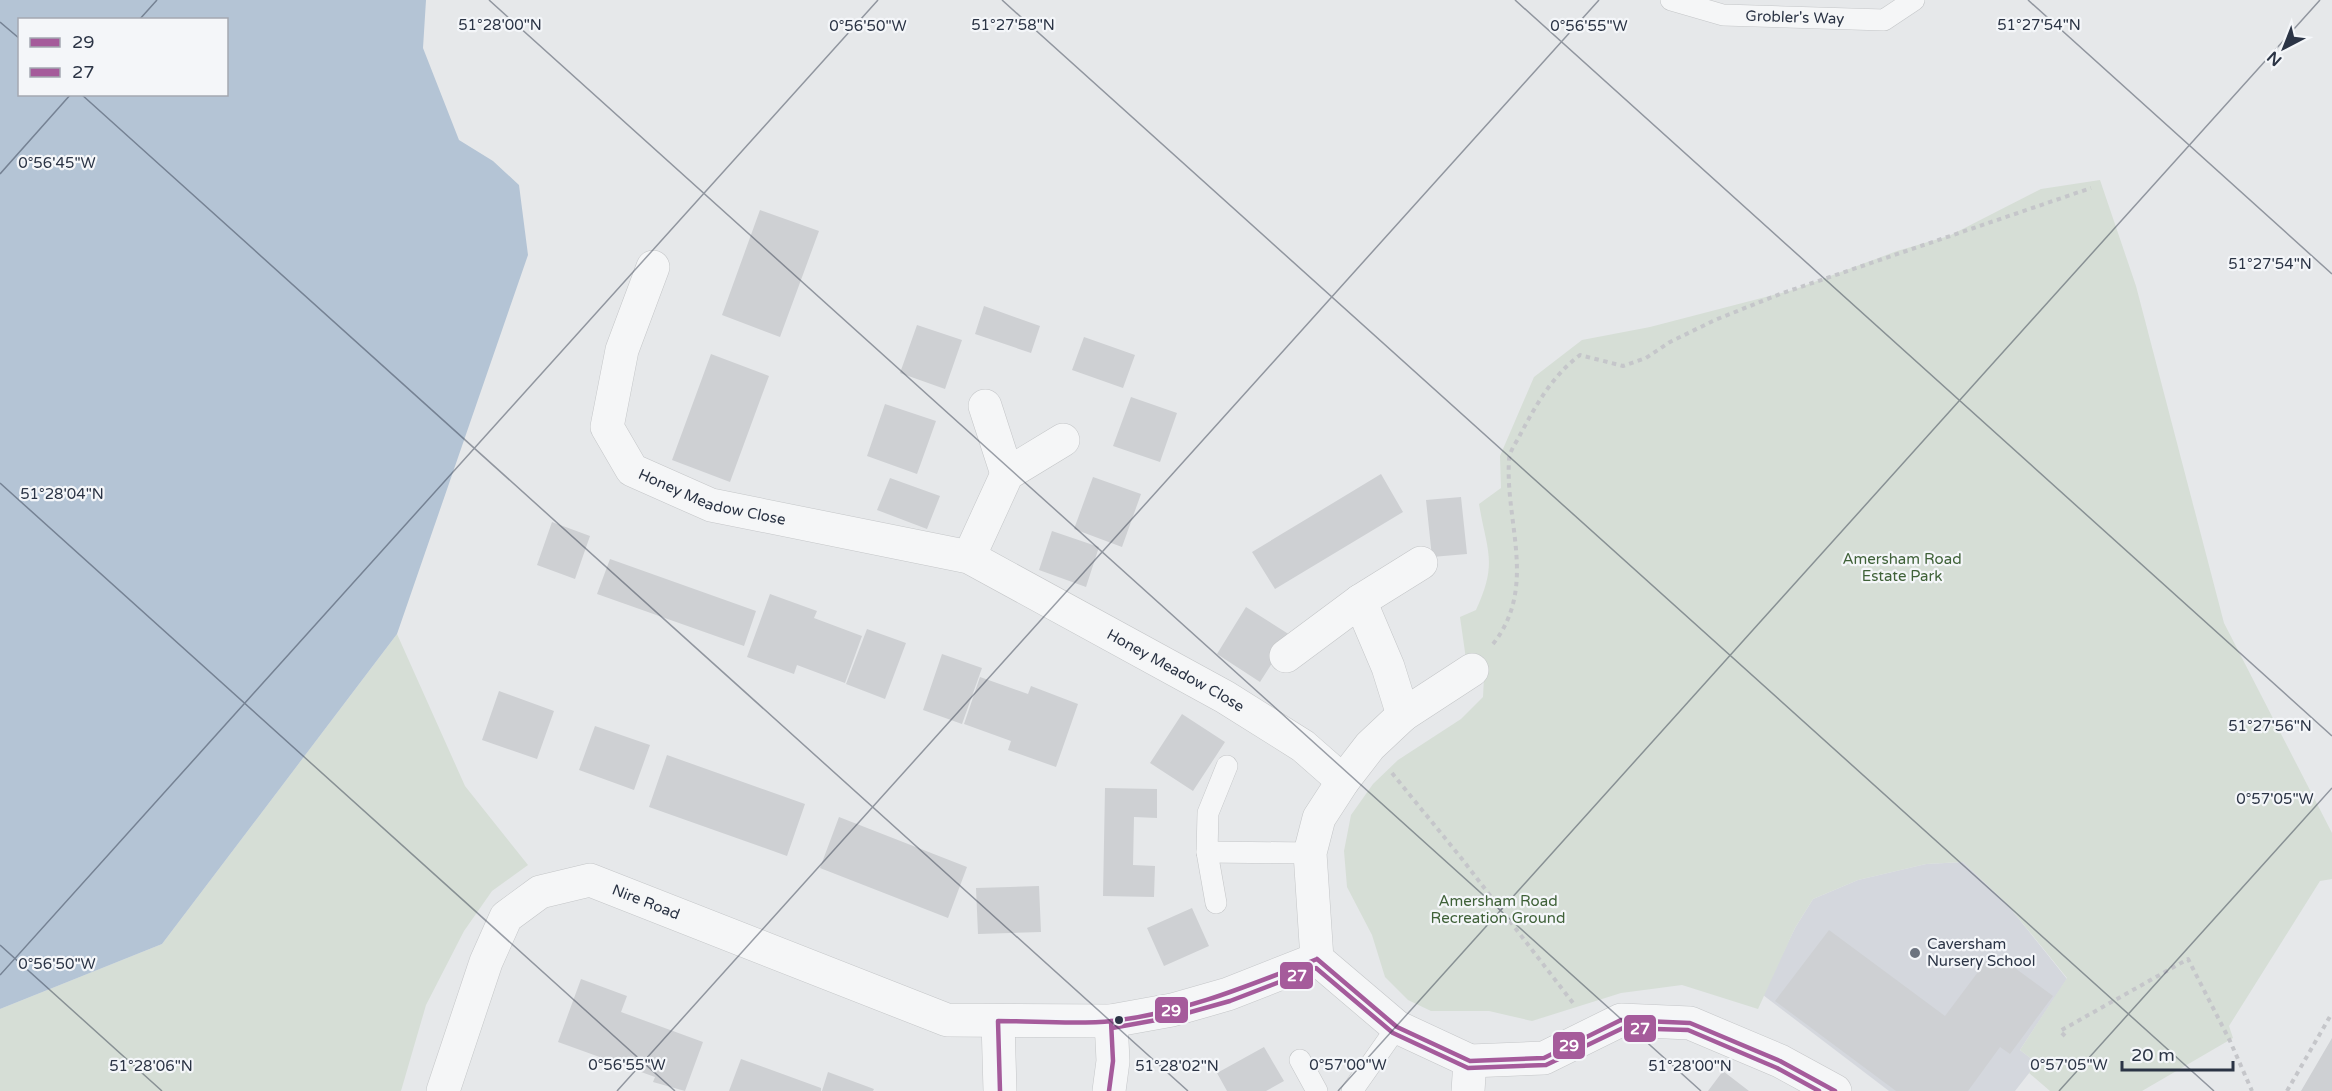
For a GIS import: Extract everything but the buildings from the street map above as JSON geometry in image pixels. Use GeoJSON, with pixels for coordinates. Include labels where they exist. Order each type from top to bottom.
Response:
{"type":"FeatureCollection","features":[{"type":"Feature","properties":{"kind":"street","name":"Honey Meadow Close"},"geometry":{"type":"LineString","coordinates":[[653,267],[622,350],[608,427],[632,470],[711,506],[969,557],[1225,697],[1303,746],[1343,781]]}},
{"type":"Feature","properties":{"kind":"street"},"geometry":{"type":"LineString","coordinates":[[986,406],[1007,474]]}},
{"type":"Feature","properties":{"kind":"street"},"geometry":{"type":"LineString","coordinates":[[969,557],[1007,474],[1063,440]]}},
{"type":"Feature","properties":{"kind":"street"},"geometry":{"type":"LineString","coordinates":[[1286,656],[1360,601],[1421,563]]}},
{"type":"Feature","properties":{"kind":"street"},"geometry":{"type":"LineString","coordinates":[[1360,601],[1388,667],[1403,715]]}},
{"type":"Feature","properties":{"kind":"street"},"geometry":{"type":"LineString","coordinates":[[1472,670],[1403,715],[1370,746],[1343,781],[1319,818],[1310,853],[1317,958],[1397,1028],[1469,1076],[1544,1058],[1621,1020],[1690,1023],[1780,1060],[1835,1091]]}},
{"type":"Feature","properties":{"kind":"street","name":"Nire Road"},"geometry":{"type":"LineString","coordinates":[[443,1091],[486,962],[506,917],[540,892],[590,880],[947,1020],[1111,1022],[1172,1010],[1228,994],[1317,958]]}},
{"type":"Feature","properties":{"kind":"street"},"geometry":{"type":"LineString","coordinates":[[998,1022],[1000,1091]]}},
{"type":"Feature","properties":{"kind":"street"},"geometry":{"type":"LineString","coordinates":[[1109,1091],[1113,1061],[1111,1022]]}},
{"type":"Feature","properties":{"kind":"lane","name":"Grobler's Way"},"geometry":{"type":"LineString","coordinates":[[1671,0],[1723,15],[1884,20],[1914,0]]}},
{"type":"Feature","properties":{"kind":"lane"},"geometry":{"type":"LineString","coordinates":[[1216,903],[1207,852],[1208,813],[1227,766]]}},
{"type":"Feature","properties":{"kind":"lane"},"geometry":{"type":"LineString","coordinates":[[1207,852],[1310,853]]}},
{"type":"Feature","properties":{"kind":"lane"},"geometry":{"type":"LineString","coordinates":[[1352,1091],[1397,1028]]}},
{"type":"Feature","properties":{"kind":"lane"},"geometry":{"type":"LineString","coordinates":[[1300,1060],[1317,1091]]}},
{"type":"Feature","properties":{"kind":"path"},"geometry":{"type":"LineString","coordinates":[[1472,670],[1496,641],[1515,604],[1517,539],[1509,485],[1509,457],[1538,402],[1564,368],[1580,355],[1623,366],[1646,358],[1670,342],[1714,320],[1780,294],[2091,188]]}},
{"type":"Feature","properties":{"kind":"path"},"geometry":{"type":"LineString","coordinates":[[1370,746],[1540,958],[1595,1033]]}},
{"type":"Feature","properties":{"kind":"path"},"geometry":{"type":"LineString","coordinates":[[2065,1036],[2060,1031],[2188,959],[2220,1020],[2252,1091]]}},
{"type":"Feature","properties":{"kind":"path"},"geometry":{"type":"LineString","coordinates":[[2287,1091],[2332,1013]]}},
{"type":"Feature","properties":{"kind":"shaded area","name":"Caversham Nursery School"},"geometry":{"type":"Polygon","coordinates":[[[1963,862],[2007,904],[2067,979],[2020,1050],[2037,1063],[2015,1091],[1889,1091],[1763,995],[1795,928],[1813,899],[1858,880],[1926,864],[1963,862]]]}},
{"type":"Feature","properties":{"kind":"green space","name":"Amersham Road Estate Park"},"geometry":{"type":"Polygon","coordinates":[[[2100,180],[2136,286],[2224,623],[2332,833],[2332,879],[2320,881],[2229,1026],[2233,1038],[2142,1091],[2050,1091],[2029,1073],[2037,1063],[2020,1050],[2067,978],[2007,904],[1963,862],[1926,864],[1858,880],[1813,899],[1795,928],[1758,1009],[1682,985],[1621,993],[1532,1021],[1489,1011],[1431,1011],[1408,1000],[1385,977],[1372,935],[1347,887],[1344,851],[1351,815],[1373,784],[1398,760],[1461,719],[1483,697],[1484,677],[1467,666],[1460,617],[1476,610],[1483,594],[1489,557],[1479,504],[1501,488],[1500,456],[1534,377],[1582,340],[1650,327],[1793,290],[1897,251],[1949,236],[2041,189],[2100,180]]]}},
{"type":"Feature","properties":{"kind":"green space"},"geometry":{"type":"Polygon","coordinates":[[[397,634],[465,786],[528,865],[492,891],[464,931],[426,1005],[401,1091],[0,1091],[0,1009],[162,944],[397,634]]]}},
{"type":"Feature","properties":{"kind":"water"},"geometry":{"type":"Polygon","coordinates":[[[0,0],[426,0],[423,48],[459,140],[493,161],[519,185],[528,255],[397,634],[162,944],[0,1009],[0,0]]]}},
{"type":"Feature","properties":{"kind":"transit line","name":"29"},"geometry":{"type":"LineString","coordinates":[[1317,959],[1397,1027],[1470,1061],[1544,1058],[1621,1020],[1690,1023],[1780,1061],[1835,1091]]}},
{"type":"Feature","properties":{"kind":"transit line","name":"29"},"geometry":{"type":"LineString","coordinates":[[1000,1091],[998,1021],[1085,1023],[1165,1012],[1216,997],[1317,959]]}},
{"type":"Feature","properties":{"kind":"transit line","name":"27"},"geometry":{"type":"LineString","coordinates":[[1112,1028],[1173,1017],[1230,1001],[1316,968],[1393,1033],[1468,1068],[1546,1065],[1623,1028],[1688,1030],[1777,1068],[1819,1091]]}},
{"type":"Feature","properties":{"kind":"transit line","name":"29"},"geometry":{"type":"LineString","coordinates":[[1109,1091],[1113,1061],[1111,1021]]}},
{"type":"Feature","properties":{"kind":"place","name":"Caversham Nursery School"},"geometry":{"type":"Point","coordinates":[1915,953]}},
{"type":"Feature","properties":{"kind":"park label","name":"Amersham Road Recreation Ground"},"geometry":{"type":"Point","coordinates":[1498,910]}}]}
